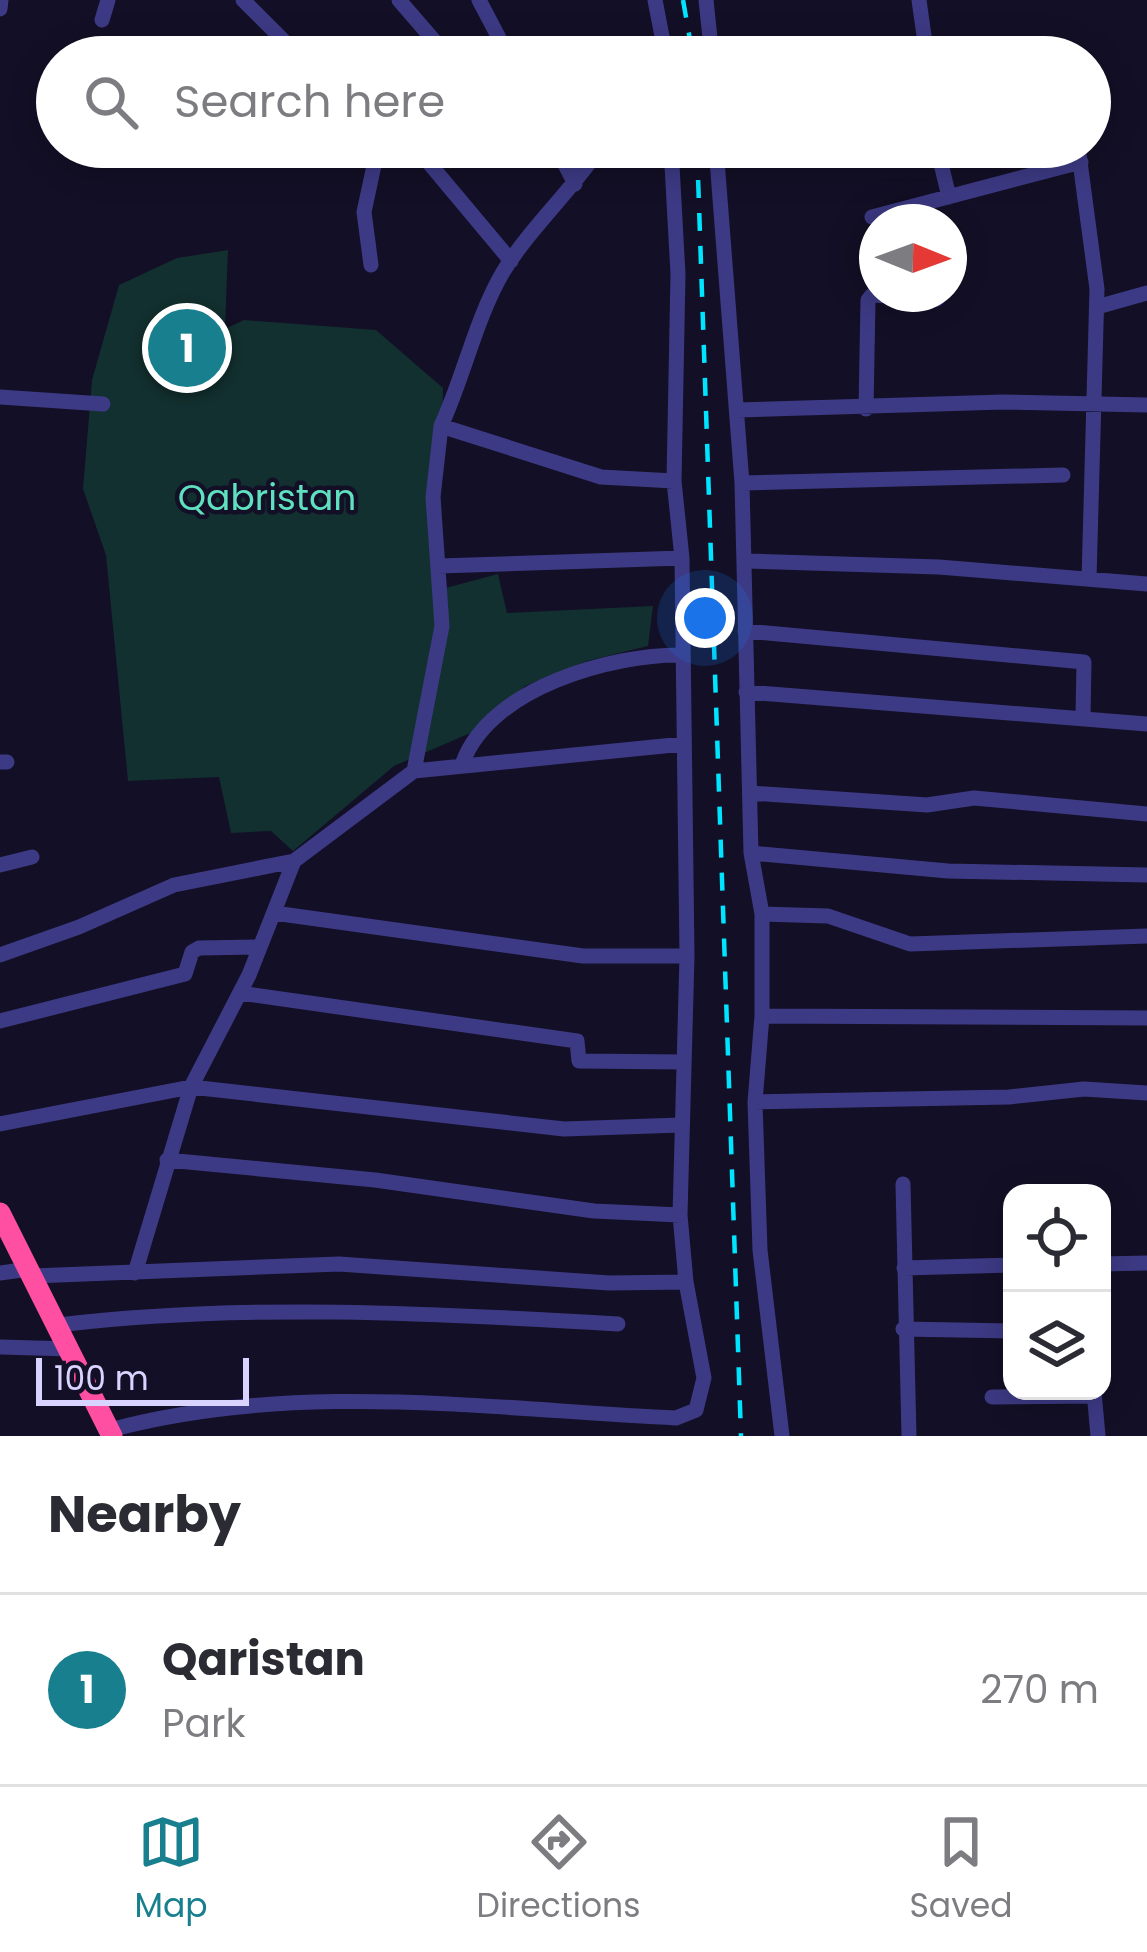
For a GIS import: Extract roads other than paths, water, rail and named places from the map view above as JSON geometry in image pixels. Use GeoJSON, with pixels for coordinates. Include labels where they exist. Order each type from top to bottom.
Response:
{"type":"FeatureCollection","features":[{"type":"Feature","properties":{"kind":"highway"},"geometry":{"type":"LineString","coordinates":[[0,1213],[111,1433]]}},
{"type":"Feature","properties":{"kind":"street"},"geometry":{"type":"LineString","coordinates":[[0,9],[1,0]]}},
{"type":"Feature","properties":{"kind":"street"},"geometry":{"type":"LineString","coordinates":[[102,20],[108,0]]}},
{"type":"Feature","properties":{"kind":"street"},"geometry":{"type":"LineString","coordinates":[[243,0],[279,36]]}},
{"type":"Feature","properties":{"kind":"street"},"geometry":{"type":"LineString","coordinates":[[399,0],[429,36]]}},
{"type":"Feature","properties":{"kind":"street"},"geometry":{"type":"LineString","coordinates":[[479,0],[498,36]]}},
{"type":"Feature","properties":{"kind":"street"},"geometry":{"type":"LineString","coordinates":[[655,0],[662,36]]}},
{"type":"Feature","properties":{"kind":"street"},"geometry":{"type":"LineString","coordinates":[[706,0],[710,36]]}},
{"type":"Feature","properties":{"kind":"street"},"geometry":{"type":"LineString","coordinates":[[919,0],[924,36]]}},
{"type":"Feature","properties":{"kind":"street"},"geometry":{"type":"LineString","coordinates":[[370,266],[364,212],[373,168]]}},
{"type":"Feature","properties":{"kind":"street"},"geometry":{"type":"LineString","coordinates":[[433,168],[511,261]]}},
{"type":"Feature","properties":{"kind":"street"},"geometry":{"type":"LineString","coordinates":[[566,168],[574,184]]}},
{"type":"Feature","properties":{"kind":"street"},"geometry":{"type":"LineString","coordinates":[[414,771],[439,663],[433,497],[441,426],[470,363],[480,317],[511,261],[586,168]]}},
{"type":"Feature","properties":{"kind":"street"},"geometry":{"type":"LineString","coordinates":[[111,1433],[301,1400],[394,1399],[676,1418],[696,1410],[704,1378],[686,1282],[680,1215],[687,956],[682,558],[674,481],[678,274],[672,168]]}},
{"type":"Feature","properties":{"kind":"street"},"geometry":{"type":"LineString","coordinates":[[718,168],[747,561],[751,854],[762,914],[762,1016],[755,1102],[760,1250],[782,1436]]}},
{"type":"Feature","properties":{"kind":"street"},"geometry":{"type":"LineString","coordinates":[[942,168],[949,197]]}},
{"type":"Feature","properties":{"kind":"street"},"geometry":{"type":"LineString","coordinates":[[939,204],[1037,168]]}},
{"type":"Feature","properties":{"kind":"street"},"geometry":{"type":"LineString","coordinates":[[1081,168],[1097,307],[1089,579]]}},
{"type":"Feature","properties":{"kind":"street"},"geometry":{"type":"LineString","coordinates":[[1097,307],[1147,293]]}},
{"type":"Feature","properties":{"kind":"street"},"geometry":{"type":"LineString","coordinates":[[866,409],[868,312]]}},
{"type":"Feature","properties":{"kind":"street"},"geometry":{"type":"LineString","coordinates":[[0,397],[103,404]]}},
{"type":"Feature","properties":{"kind":"street"},"geometry":{"type":"LineString","coordinates":[[737,410],[1147,405]]}},
{"type":"Feature","properties":{"kind":"street"},"geometry":{"type":"LineString","coordinates":[[441,426],[601,477],[674,481]]}},
{"type":"Feature","properties":{"kind":"street"},"geometry":{"type":"LineString","coordinates":[[742,484],[1063,475]]}},
{"type":"Feature","properties":{"kind":"street"},"geometry":{"type":"LineString","coordinates":[[439,566],[682,558]]}},
{"type":"Feature","properties":{"kind":"street"},"geometry":{"type":"LineString","coordinates":[[747,561],[939,567],[1147,584]]}},
{"type":"Feature","properties":{"kind":"street"},"geometry":{"type":"LineString","coordinates":[[745,631],[1084,662],[1083,716]]}},
{"type":"Feature","properties":{"kind":"street"},"geometry":{"type":"LineString","coordinates":[[464,762],[469,748],[498,718],[549,684],[595,664],[643,654],[682,655]]}},
{"type":"Feature","properties":{"kind":"street"},"geometry":{"type":"LineString","coordinates":[[746,692],[1147,724]]}},
{"type":"Feature","properties":{"kind":"street"},"geometry":{"type":"LineString","coordinates":[[0,955],[114,914],[174,885],[294,861],[414,771],[464,762],[684,744]]}},
{"type":"Feature","properties":{"kind":"street"},"geometry":{"type":"LineString","coordinates":[[750,793],[927,805],[974,798],[1147,814]]}},
{"type":"Feature","properties":{"kind":"street"},"geometry":{"type":"LineString","coordinates":[[751,854],[949,871],[1147,875]]}},
{"type":"Feature","properties":{"kind":"street"},"geometry":{"type":"LineString","coordinates":[[0,866],[32,857]]}},
{"type":"Feature","properties":{"kind":"street"},"geometry":{"type":"LineString","coordinates":[[135,1273],[191,1087],[260,947],[294,861]]}},
{"type":"Feature","properties":{"kind":"street"},"geometry":{"type":"LineString","coordinates":[[274,913],[583,956],[687,956]]}},
{"type":"Feature","properties":{"kind":"street"},"geometry":{"type":"LineString","coordinates":[[762,914],[828,916],[910,944],[1147,936]]}},
{"type":"Feature","properties":{"kind":"street"},"geometry":{"type":"LineString","coordinates":[[0,1021],[173,973],[185,974],[192,952],[199,948],[260,947]]}},
{"type":"Feature","properties":{"kind":"street"},"geometry":{"type":"LineString","coordinates":[[239,993],[577,1042],[579,1061],[683,1062]]}},
{"type":"Feature","properties":{"kind":"street"},"geometry":{"type":"LineString","coordinates":[[762,1016],[1147,1018]]}},
{"type":"Feature","properties":{"kind":"street"},"geometry":{"type":"LineString","coordinates":[[0,1124],[191,1087],[564,1129],[681,1124]]}},
{"type":"Feature","properties":{"kind":"street"},"geometry":{"type":"LineString","coordinates":[[755,1102],[1009,1097],[1084,1089],[1147,1093]]}},
{"type":"Feature","properties":{"kind":"street"},"geometry":{"type":"LineString","coordinates":[[167,1160],[375,1180],[594,1210],[680,1215]]}},
{"type":"Feature","properties":{"kind":"street"},"geometry":{"type":"LineString","coordinates":[[903,1184],[909,1436]]}},
{"type":"Feature","properties":{"kind":"street"},"geometry":{"type":"LineString","coordinates":[[1111,1264],[1147,1263]]}},
{"type":"Feature","properties":{"kind":"street"},"geometry":{"type":"LineString","coordinates":[[0,1273],[339,1264],[609,1283],[686,1282]]}},
{"type":"Feature","properties":{"kind":"street"},"geometry":{"type":"LineString","coordinates":[[904,1268],[1003,1265]]}},
{"type":"Feature","properties":{"kind":"street"},"geometry":{"type":"LineString","coordinates":[[59,1325],[147,1315],[265,1314],[618,1324]]}},
{"type":"Feature","properties":{"kind":"street"},"geometry":{"type":"LineString","coordinates":[[903,1329],[1003,1330]]}},
{"type":"Feature","properties":{"kind":"street"},"geometry":{"type":"LineString","coordinates":[[0,1347],[71,1349]]}},
{"type":"Feature","properties":{"kind":"street"},"geometry":{"type":"LineString","coordinates":[[992,1397],[1003,1397]]}},
{"type":"Feature","properties":{"kind":"street"},"geometry":{"type":"LineString","coordinates":[[1095,1400],[1098,1436]]}},
{"type":"Feature","properties":{"kind":"railway"},"geometry":{"type":"LineString","coordinates":[[683,0],[689,36]]}},
{"type":"Feature","properties":{"kind":"railway"},"geometry":{"type":"LineString","coordinates":[[698,168],[741,1436]]}},
{"type":"Feature","properties":{"kind":"place","name":"Qaristan"},"geometry":{"type":"Point","coordinates":[187,348]}},
{"type":"Feature","properties":{"kind":"park label","name":"Qabristan"},"geometry":{"type":"Point","coordinates":[267,497]}}]}
